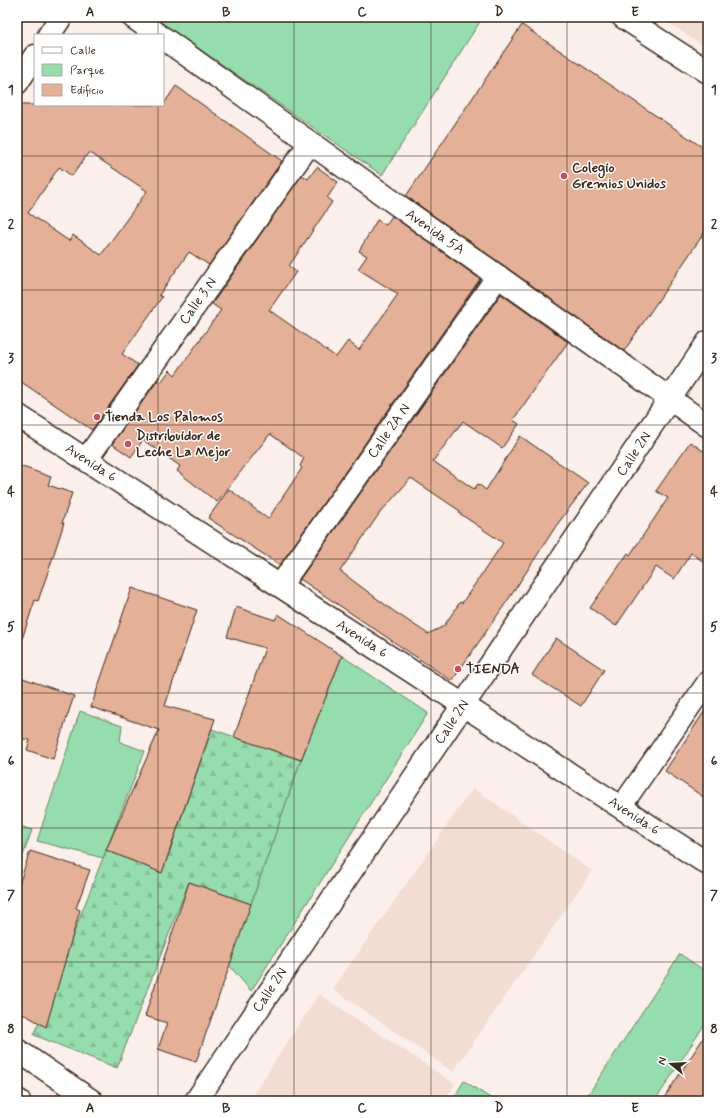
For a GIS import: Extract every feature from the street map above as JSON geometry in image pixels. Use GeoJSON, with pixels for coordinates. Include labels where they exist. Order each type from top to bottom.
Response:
{"type":"FeatureCollection","features":[{"type":"Feature","properties":{"kind":"street"},"geometry":{"type":"LineString","coordinates":[[50,34],[61,17]]}},
{"type":"Feature","properties":{"kind":"street"},"geometry":{"type":"LineString","coordinates":[[133,17],[157,34]]}},
{"type":"Feature","properties":{"kind":"street"},"geometry":{"type":"LineString","coordinates":[[623,17],[708,72]]}},
{"type":"Feature","properties":{"kind":"street","name":"Avenida 5A"},"geometry":{"type":"LineString","coordinates":[[164,39],[708,426]]}},
{"type":"Feature","properties":{"kind":"street"},"geometry":{"type":"LineString","coordinates":[[17,83],[34,58]]}},
{"type":"Feature","properties":{"kind":"street","name":"Calle 3 N"},"geometry":{"type":"LineString","coordinates":[[86,460],[310,143]]}},
{"type":"Feature","properties":{"kind":"street","name":"Calle 2A N"},"geometry":{"type":"LineString","coordinates":[[280,586],[498,276]]}},
{"type":"Feature","properties":{"kind":"street","name":"Calle 2N"},"geometry":{"type":"LineString","coordinates":[[196,1101],[671,399],[708,342]]}},
{"type":"Feature","properties":{"kind":"street","name":"Avenida 6"},"geometry":{"type":"LineString","coordinates":[[17,415],[708,864]]}},
{"type":"Feature","properties":{"kind":"street"},"geometry":{"type":"LineString","coordinates":[[621,807],[708,681]]}},
{"type":"Feature","properties":{"kind":"street"},"geometry":{"type":"LineString","coordinates":[[17,1050],[92,1101]]}},
{"type":"Feature","properties":{"kind":"shaded area"},"geometry":{"type":"Polygon","coordinates":[[[660,17],[708,17],[708,49],[660,17]]]}},
{"type":"Feature","properties":{"kind":"shaded area"},"geometry":{"type":"Polygon","coordinates":[[[473,788],[592,871],[453,1072],[333,989],[473,788]]]}},
{"type":"Feature","properties":{"kind":"shaded area"},"geometry":{"type":"Polygon","coordinates":[[[319,994],[455,1084],[444,1101],[249,1101],[319,994]]]}},
{"type":"Feature","properties":{"kind":"green space"},"geometry":{"type":"Polygon","coordinates":[[[153,17],[483,17],[382,175],[153,17]]]}},
{"type":"Feature","properties":{"kind":"green space"},"geometry":{"type":"Polygon","coordinates":[[[342,656],[428,713],[251,991],[228,964],[251,904],[301,760],[342,656]]]}},
{"type":"Feature","properties":{"kind":"green space"},"geometry":{"type":"Polygon","coordinates":[[[80,711],[122,726],[120,742],[145,751],[103,858],[37,841],[80,711]]]}},
{"type":"Feature","properties":{"kind":"green space"},"geometry":{"type":"Polygon","coordinates":[[[212,729],[301,760],[251,904],[189,882],[117,1068],[34,1035],[106,850],[162,873],[212,729]]]}},
{"type":"Feature","properties":{"kind":"green space"},"geometry":{"type":"Polygon","coordinates":[[[17,825],[32,830],[17,873],[17,825]]]}},
{"type":"Feature","properties":{"kind":"green space"},"geometry":{"type":"Polygon","coordinates":[[[680,954],[708,973],[708,1019],[655,1101],[584,1101],[680,954]]]}},
{"type":"Feature","properties":{"kind":"green space"},"geometry":{"type":"Polygon","coordinates":[[[464,1081],[495,1101],[452,1101],[464,1081]]]}},
{"type":"Feature","properties":{"kind":"building","name":"Colegio Gremios Unidos"},"geometry":{"type":"Polygon","coordinates":[[[522,25],[708,151],[708,227],[624,351],[406,196],[522,25]]]}},
{"type":"Feature","properties":{"kind":"building"},"geometry":{"type":"Polygon","coordinates":[[[176,86],[282,161],[209,265],[189,252],[159,295],[162,297],[122,354],[138,365],[92,430],[17,379],[17,105],[164,106],[164,104],[176,86]],[[89,152],[72,176],[59,167],[28,213],[69,241],[73,235],[101,255],[147,191],[89,152]]]}},
{"type":"Feature","properties":{"kind":"building"},"geometry":{"type":"Polygon","coordinates":[[[317,167],[338,182],[327,198],[332,202],[289,266],[296,272],[269,310],[336,357],[348,341],[359,350],[398,294],[358,269],[367,256],[359,251],[377,220],[386,225],[392,216],[480,279],[280,565],[208,518],[229,489],[268,519],[302,468],[300,466],[304,458],[270,434],[217,502],[177,471],[180,466],[143,440],[131,457],[112,444],[158,380],[161,382],[170,370],[175,375],[221,310],[212,304],[302,175],[308,179],[317,167]]]}},
{"type":"Feature","properties":{"kind":"building"},"geometry":{"type":"Polygon","coordinates":[[[501,294],[568,342],[513,420],[519,424],[502,448],[463,421],[433,461],[474,489],[478,484],[486,490],[520,436],[588,483],[556,526],[512,594],[452,681],[300,579],[501,294]],[[411,478],[379,514],[340,571],[395,612],[428,634],[444,626],[460,602],[462,603],[503,543],[459,513],[460,511],[411,478]]]}},
{"type":"Feature","properties":{"kind":"building"},"geometry":{"type":"Polygon","coordinates":[[[690,442],[708,454],[708,565],[691,553],[674,579],[656,567],[616,626],[590,608],[628,553],[630,555],[668,498],[656,491],[690,442]]]}},
{"type":"Feature","properties":{"kind":"building"},"geometry":{"type":"Polygon","coordinates":[[[17,465],[51,477],[48,485],[72,493],[50,566],[38,601],[35,600],[21,642],[17,641],[17,465]]]}},
{"type":"Feature","properties":{"kind":"building"},"geometry":{"type":"Polygon","coordinates":[[[132,588],[197,610],[165,706],[215,719],[162,873],[106,850],[159,730],[91,707],[132,588]]]}},
{"type":"Feature","properties":{"kind":"building"},"geometry":{"type":"Polygon","coordinates":[[[236,607],[275,620],[278,614],[342,656],[301,760],[234,737],[265,648],[227,637],[236,607]]]}},
{"type":"Feature","properties":{"kind":"building"},"geometry":{"type":"Polygon","coordinates":[[[556,638],[604,670],[581,706],[532,675],[556,638]]]}},
{"type":"Feature","properties":{"kind":"building"},"geometry":{"type":"Polygon","coordinates":[[[17,676],[74,696],[53,759],[27,750],[30,740],[17,738],[17,676]]]}},
{"type":"Feature","properties":{"kind":"building"},"geometry":{"type":"Polygon","coordinates":[[[708,706],[708,800],[665,771],[708,706]]]}},
{"type":"Feature","properties":{"kind":"building"},"geometry":{"type":"Polygon","coordinates":[[[30,851],[90,870],[76,908],[80,910],[46,1027],[17,1010],[17,891],[30,851]]]}},
{"type":"Feature","properties":{"kind":"building"},"geometry":{"type":"Polygon","coordinates":[[[189,882],[251,904],[196,1062],[158,1049],[167,1023],[145,1016],[189,882]]]}},
{"type":"Feature","properties":{"kind":"building"},"geometry":{"type":"Polygon","coordinates":[[[708,1031],[708,1101],[662,1101],[708,1031]]]}},
{"type":"Feature","properties":{"kind":"place","name":"Colegio Gremios Unidos"},"geometry":{"type":"Point","coordinates":[564,176]}},
{"type":"Feature","properties":{"kind":"place","name":"Tienda Los Palomos"},"geometry":{"type":"Point","coordinates":[97,417]}},
{"type":"Feature","properties":{"kind":"place","name":"Distribuidor de Leche La Mejor"},"geometry":{"type":"Point","coordinates":[128,444]}},
{"type":"Feature","properties":{"kind":"place","name":"TIENDA"},"geometry":{"type":"Point","coordinates":[458,669]}}]}
